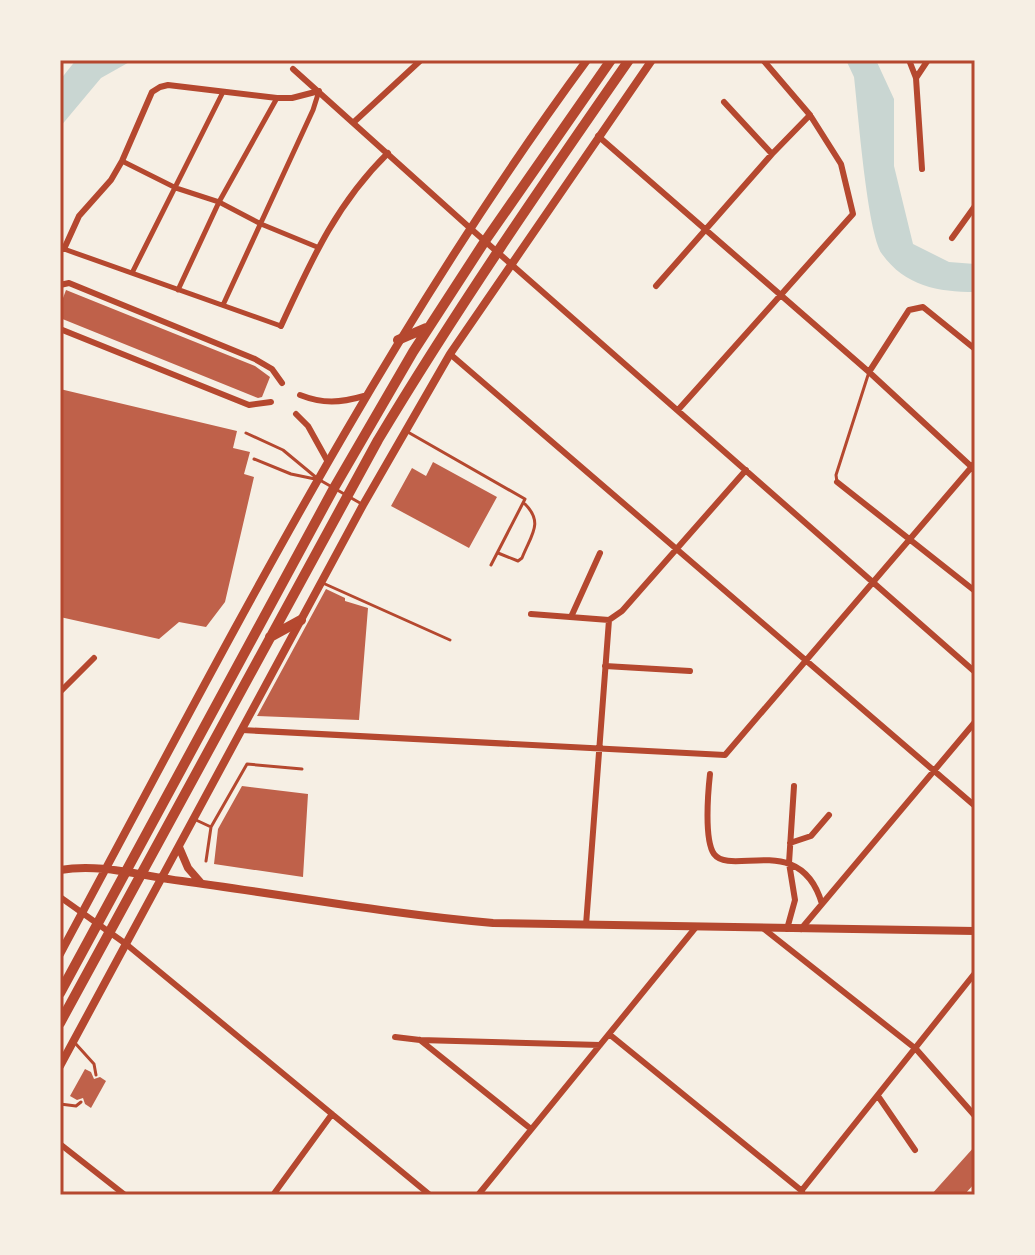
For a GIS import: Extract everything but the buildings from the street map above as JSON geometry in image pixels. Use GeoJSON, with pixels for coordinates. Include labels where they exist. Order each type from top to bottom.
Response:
{"type":"FeatureCollection","features":[{"type":"Feature","properties":{"kind":"main road"},"geometry":{"type":"LineString","coordinates":[[60,993],[334,488],[428,328],[611,60]]}},
{"type":"Feature","properties":{"kind":"main road"},"geometry":{"type":"LineString","coordinates":[[60,1023],[347,496],[426,359],[629,60]]}},
{"type":"Feature","properties":{"kind":"main road"},"geometry":{"type":"LineString","coordinates":[[398,340],[428,328]]}},
{"type":"Feature","properties":{"kind":"main road"},"geometry":{"type":"LineString","coordinates":[[269,638],[301,620]]}},
{"type":"Feature","properties":{"kind":"street"},"geometry":{"type":"LineString","coordinates":[[60,954],[364,396],[470,228],[587,60]]}},
{"type":"Feature","properties":{"kind":"street"},"geometry":{"type":"LineString","coordinates":[[60,1066],[363,505],[450,354],[652,60]]}},
{"type":"Feature","properties":{"kind":"street"},"geometry":{"type":"LineString","coordinates":[[678,410],[853,214],[841,164],[810,115],[763,60]]}},
{"type":"Feature","properties":{"kind":"street"},"geometry":{"type":"LineString","coordinates":[[909,60],[916,78],[922,169]]}},
{"type":"Feature","properties":{"kind":"street"},"geometry":{"type":"LineString","coordinates":[[916,78],[928,60]]}},
{"type":"Feature","properties":{"kind":"street"},"geometry":{"type":"LineString","coordinates":[[354,122],[416,61]]}},
{"type":"Feature","properties":{"kind":"street"},"geometry":{"type":"LineString","coordinates":[[293,69],[975,672]]}},
{"type":"Feature","properties":{"kind":"street"},"geometry":{"type":"LineString","coordinates":[[319,91],[277,98],[160,87],[152,92],[111,180],[79,216],[64,249],[281,326],[317,247],[362,178],[388,153]]}},
{"type":"Feature","properties":{"kind":"street"},"geometry":{"type":"LineString","coordinates":[[223,305],[319,91]]}},
{"type":"Feature","properties":{"kind":"street"},"geometry":{"type":"LineString","coordinates":[[132,273],[223,92]]}},
{"type":"Feature","properties":{"kind":"street"},"geometry":{"type":"LineString","coordinates":[[178,290],[219,202],[277,98]]}},
{"type":"Feature","properties":{"kind":"street"},"geometry":{"type":"LineString","coordinates":[[724,102],[772,154]]}},
{"type":"Feature","properties":{"kind":"street"},"geometry":{"type":"LineString","coordinates":[[656,286],[810,115]]}},
{"type":"Feature","properties":{"kind":"street"},"geometry":{"type":"LineString","coordinates":[[242,730],[725,755],[974,467],[598,136]]}},
{"type":"Feature","properties":{"kind":"street"},"geometry":{"type":"LineString","coordinates":[[122,161],[176,188],[219,202],[261,224],[317,247]]}},
{"type":"Feature","properties":{"kind":"street"},"geometry":{"type":"LineString","coordinates":[[952,238],[975,206]]}},
{"type":"Feature","properties":{"kind":"street"},"geometry":{"type":"LineString","coordinates":[[60,285],[69,283],[255,359],[272,369],[282,383]]}},
{"type":"Feature","properties":{"kind":"street"},"geometry":{"type":"LineString","coordinates":[[869,372],[909,310],[923,307],[975,349]]}},
{"type":"Feature","properties":{"kind":"street"},"geometry":{"type":"LineString","coordinates":[[60,329],[249,405],[271,402]]}},
{"type":"Feature","properties":{"kind":"street"},"geometry":{"type":"LineString","coordinates":[[450,354],[975,806]]}},
{"type":"Feature","properties":{"kind":"street"},"geometry":{"type":"LineString","coordinates":[[300,395],[317,402],[340,403],[364,396]]}},
{"type":"Feature","properties":{"kind":"street"},"geometry":{"type":"LineString","coordinates":[[296,414],[308,426],[328,462]]}},
{"type":"Feature","properties":{"kind":"street"},"geometry":{"type":"LineString","coordinates":[[531,614],[609,620],[622,611],[746,470]]}},
{"type":"Feature","properties":{"kind":"street"},"geometry":{"type":"LineString","coordinates":[[837,482],[975,591]]}},
{"type":"Feature","properties":{"kind":"street"},"geometry":{"type":"LineString","coordinates":[[571,617],[600,553]]}},
{"type":"Feature","properties":{"kind":"street"},"geometry":{"type":"LineString","coordinates":[[586,925],[609,620]]}},
{"type":"Feature","properties":{"kind":"street"},"geometry":{"type":"LineString","coordinates":[[60,692],[94,658]]}},
{"type":"Feature","properties":{"kind":"street"},"geometry":{"type":"LineString","coordinates":[[605,666],[690,671]]}},
{"type":"Feature","properties":{"kind":"street"},"geometry":{"type":"LineString","coordinates":[[801,929],[975,722]]}},
{"type":"Feature","properties":{"kind":"street"},"geometry":{"type":"LineString","coordinates":[[710,774],[707,816],[715,856],[789,863],[810,878],[822,904]]}},
{"type":"Feature","properties":{"kind":"street"},"geometry":{"type":"LineString","coordinates":[[787,929],[795,900],[789,863],[794,786]]}},
{"type":"Feature","properties":{"kind":"street"},"geometry":{"type":"LineString","coordinates":[[790,843],[811,836],[829,815]]}},
{"type":"Feature","properties":{"kind":"street"},"geometry":{"type":"LineString","coordinates":[[179,847],[188,868],[201,884]]}},
{"type":"Feature","properties":{"kind":"street"},"geometry":{"type":"LineString","coordinates":[[60,870],[83,866],[107,868],[161,879],[423,917],[493,923],[975,931]]}},
{"type":"Feature","properties":{"kind":"street"},"geometry":{"type":"LineString","coordinates":[[60,897],[126,944],[430,1195]]}},
{"type":"Feature","properties":{"kind":"street"},"geometry":{"type":"LineString","coordinates":[[478,1195],[696,927]]}},
{"type":"Feature","properties":{"kind":"street"},"geometry":{"type":"LineString","coordinates":[[764,929],[916,1049],[975,1116]]}},
{"type":"Feature","properties":{"kind":"street"},"geometry":{"type":"LineString","coordinates":[[609,1034],[800,1193],[975,973]]}},
{"type":"Feature","properties":{"kind":"street"},"geometry":{"type":"LineString","coordinates":[[395,1037],[600,1045]]}},
{"type":"Feature","properties":{"kind":"street"},"geometry":{"type":"LineString","coordinates":[[420,1040],[531,1129]]}},
{"type":"Feature","properties":{"kind":"street"},"geometry":{"type":"LineString","coordinates":[[878,1096],[915,1150]]}},
{"type":"Feature","properties":{"kind":"street"},"geometry":{"type":"LineString","coordinates":[[273,1195],[332,1114]]}},
{"type":"Feature","properties":{"kind":"street"},"geometry":{"type":"LineString","coordinates":[[60,1144],[121,1194]]}},
{"type":"Feature","properties":{"kind":"lane"},"geometry":{"type":"LineString","coordinates":[[837,482],[836,475],[869,372]]}},
{"type":"Feature","properties":{"kind":"lane"},"geometry":{"type":"LineString","coordinates":[[406,431],[522,496],[534,513],[536,523],[522,558],[518,561],[498,553]]}},
{"type":"Feature","properties":{"kind":"lane"},"geometry":{"type":"LineString","coordinates":[[246,433],[283,450],[318,479],[363,505]]}},
{"type":"Feature","properties":{"kind":"lane"},"geometry":{"type":"LineString","coordinates":[[254,459],[291,474],[318,479]]}},
{"type":"Feature","properties":{"kind":"lane"},"geometry":{"type":"LineString","coordinates":[[491,565],[525,504]]}},
{"type":"Feature","properties":{"kind":"lane"},"geometry":{"type":"LineString","coordinates":[[321,582],[450,640]]}},
{"type":"Feature","properties":{"kind":"lane"},"geometry":{"type":"LineString","coordinates":[[206,861],[211,827],[247,764],[302,769]]}},
{"type":"Feature","properties":{"kind":"lane"},"geometry":{"type":"LineString","coordinates":[[194,819],[211,827]]}},
{"type":"Feature","properties":{"kind":"lane"},"geometry":{"type":"LineString","coordinates":[[74,1041],[94,1064],[96,1075]]}},
{"type":"Feature","properties":{"kind":"lane"},"geometry":{"type":"LineString","coordinates":[[60,1104],[76,1106],[81,1102]]}},
{"type":"Feature","properties":{"kind":"shaded area"},"geometry":{"type":"Polygon","coordinates":[[[76,60],[133,60],[101,78],[60,127],[60,80],[76,60]]]}},
{"type":"Feature","properties":{"kind":"shaded area"},"geometry":{"type":"Polygon","coordinates":[[[846,60],[876,60],[894,99],[894,166],[913,244],[949,262],[975,264],[975,292],[948,291],[923,285],[901,273],[882,254],[868,197],[854,77],[846,60]]]}}]}
